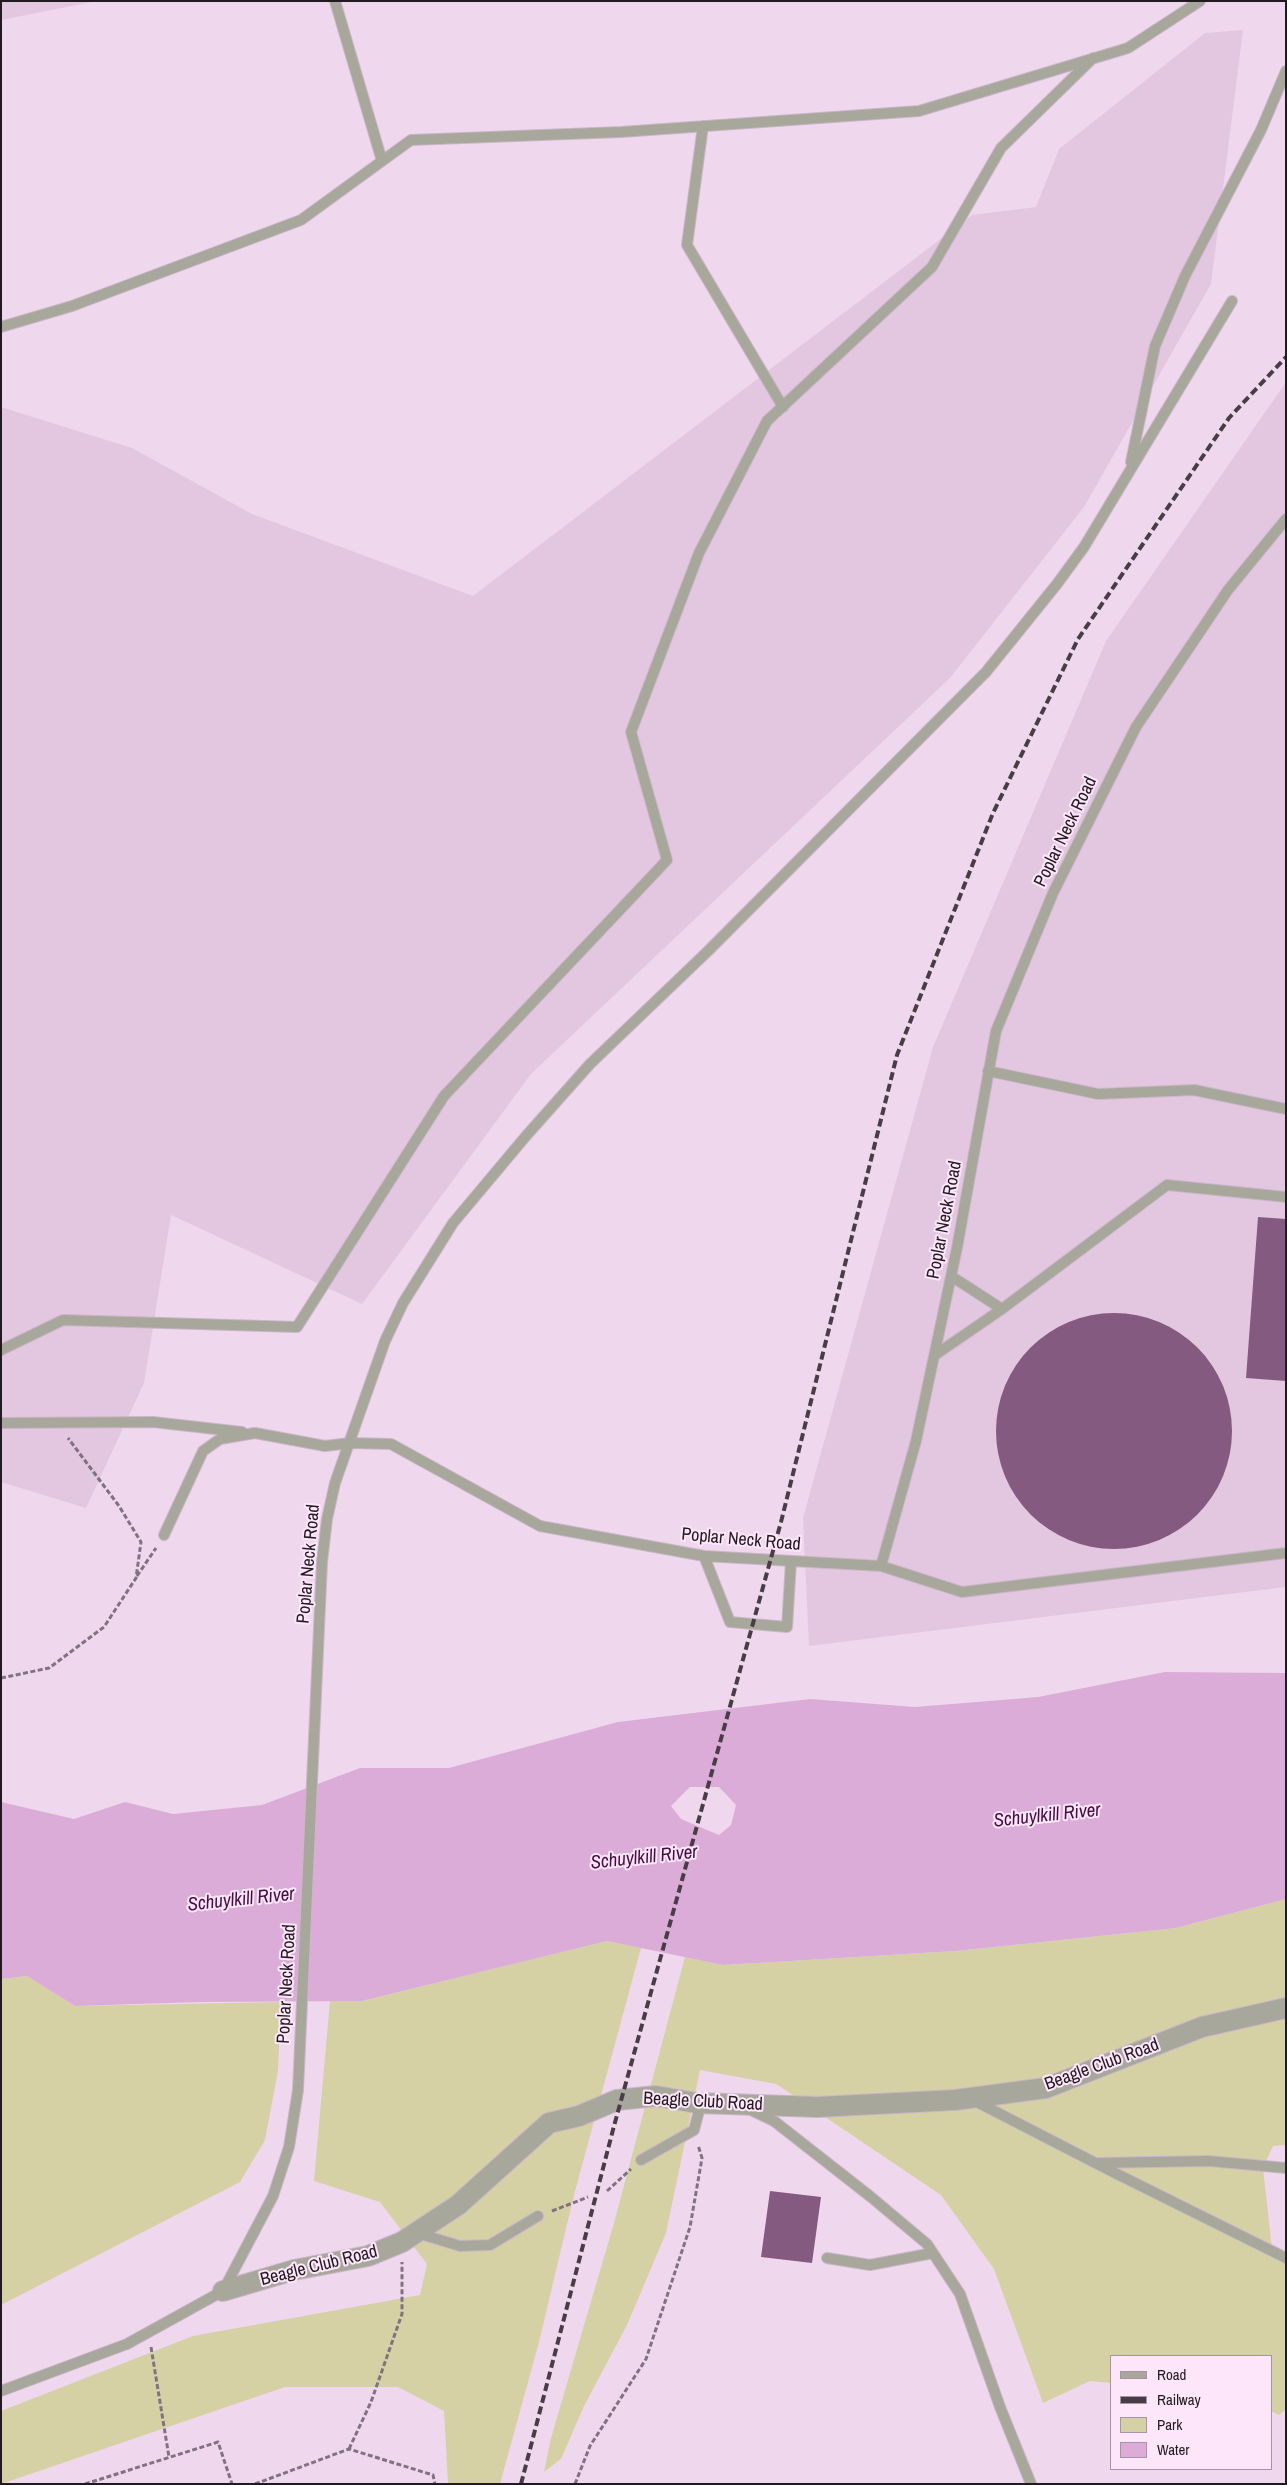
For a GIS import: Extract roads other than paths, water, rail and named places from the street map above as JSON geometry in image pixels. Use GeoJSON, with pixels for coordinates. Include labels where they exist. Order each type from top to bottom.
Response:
{"type":"FeatureCollection","features":[{"type":"Feature","properties":{"kind":"street","name":"Beagle Club Road"},"geometry":{"type":"LineString","coordinates":[[223,2291],[294,2270],[368,2256],[409,2237],[458,2205],[549,2123],[579,2116],[617,2100],[656,2096],[701,2103],[864,2106],[970,2098],[1046,2088],[1202,2027],[1286,2008]]}},
{"type":"Feature","properties":{"kind":"lane"},"geometry":{"type":"LineString","coordinates":[[334,1],[382,161]]}},
{"type":"Feature","properties":{"kind":"lane"},"geometry":{"type":"LineString","coordinates":[[1,327],[72,306],[301,220],[411,140],[620,132],[919,112],[1128,48],[1200,1]]}},
{"type":"Feature","properties":{"kind":"lane"},"geometry":{"type":"LineString","coordinates":[[1,1350],[62,1320],[297,1327],[444,1096],[667,860],[631,732],[699,553],[768,421],[932,268],[1001,148],[1093,58]]}},
{"type":"Feature","properties":{"kind":"lane"},"geometry":{"type":"LineString","coordinates":[[1129,473],[1155,346],[1185,276],[1261,130],[1286,71]]}},
{"type":"Feature","properties":{"kind":"lane"},"geometry":{"type":"LineString","coordinates":[[703,126],[687,244],[783,407]]}},
{"type":"Feature","properties":{"kind":"lane"},"geometry":{"type":"LineString","coordinates":[[1,1423],[153,1422],[255,1433],[325,1446],[350,1443],[385,1341],[403,1303],[431,1254],[470,1202],[590,1064],[708,951],[986,672],[1057,584],[1089,539],[1232,301]]}},
{"type":"Feature","properties":{"kind":"lane","name":"Poplar Neck Road"},"geometry":{"type":"LineString","coordinates":[[223,2291],[260,2224],[280,2178],[289,2147],[298,2090],[322,1562],[326,1519],[335,1483],[350,1443],[391,1444],[540,1526],[704,1556],[881,1566],[916,1441],[935,1355],[996,1031],[1053,893],[1136,726],[1228,590],[1286,519]]}},
{"type":"Feature","properties":{"kind":"lane"},"geometry":{"type":"LineString","coordinates":[[988,1071],[1098,1094],[1194,1090],[1286,1109]]}},
{"type":"Feature","properties":{"kind":"lane"},"geometry":{"type":"LineString","coordinates":[[935,1355],[1002,1309],[1167,1186],[1286,1197]]}},
{"type":"Feature","properties":{"kind":"lane"},"geometry":{"type":"LineString","coordinates":[[951,1276],[1002,1309]]}},
{"type":"Feature","properties":{"kind":"lane"},"geometry":{"type":"LineString","coordinates":[[164,1534],[203,1451],[220,1439],[255,1433]]}},
{"type":"Feature","properties":{"kind":"lane"},"geometry":{"type":"LineString","coordinates":[[881,1566],[962,1592],[1286,1553]]}},
{"type":"Feature","properties":{"kind":"lane"},"geometry":{"type":"LineString","coordinates":[[704,1556],[730,1622],[787,1627],[791,1561]]}},
{"type":"Feature","properties":{"kind":"lane"},"geometry":{"type":"LineString","coordinates":[[970,2098],[1095,2163],[1286,2258]]}},
{"type":"Feature","properties":{"kind":"lane"},"geometry":{"type":"LineString","coordinates":[[641,2160],[694,2130],[701,2103]]}},
{"type":"Feature","properties":{"kind":"lane"},"geometry":{"type":"LineString","coordinates":[[741,2104],[780,2126],[871,2197],[927,2244],[960,2294],[1000,2407],[1031,2484]]}},
{"type":"Feature","properties":{"kind":"lane"},"geometry":{"type":"LineString","coordinates":[[1095,2163],[1209,2161],[1286,2168]]}},
{"type":"Feature","properties":{"kind":"lane"},"geometry":{"type":"LineString","coordinates":[[409,2237],[460,2246],[490,2245],[538,2216]]}},
{"type":"Feature","properties":{"kind":"lane"},"geometry":{"type":"LineString","coordinates":[[827,2258],[870,2266],[933,2253]]}},
{"type":"Feature","properties":{"kind":"lane","name":"Beagle Club Road"},"geometry":{"type":"LineString","coordinates":[[1,2391],[128,2344],[223,2291]]}},
{"type":"Feature","properties":{"kind":"water","name":"Schuylkill River"},"geometry":{"type":"Polygon","coordinates":[[[1165,1672],[1286,1673],[1286,1899],[1176,1928],[956,1951],[723,1965],[607,1941],[362,2001],[202,2002],[75,2006],[27,1976],[1,1979],[1,1802],[74,1819],[125,1802],[173,1814],[262,1805],[360,1768],[449,1768],[618,1722],[810,1699],[915,1707],[1038,1697],[1165,1672]],[[690,1787],[671,1806],[681,1819],[719,1835],[731,1825],[736,1805],[719,1787],[690,1787]]]}},
{"type":"Feature","properties":{"kind":"railway"},"geometry":{"type":"LineString","coordinates":[[521,2484],[614,2126],[781,1522],[897,1055],[993,813],[1078,639],[1229,418],[1286,357]]}}]}
